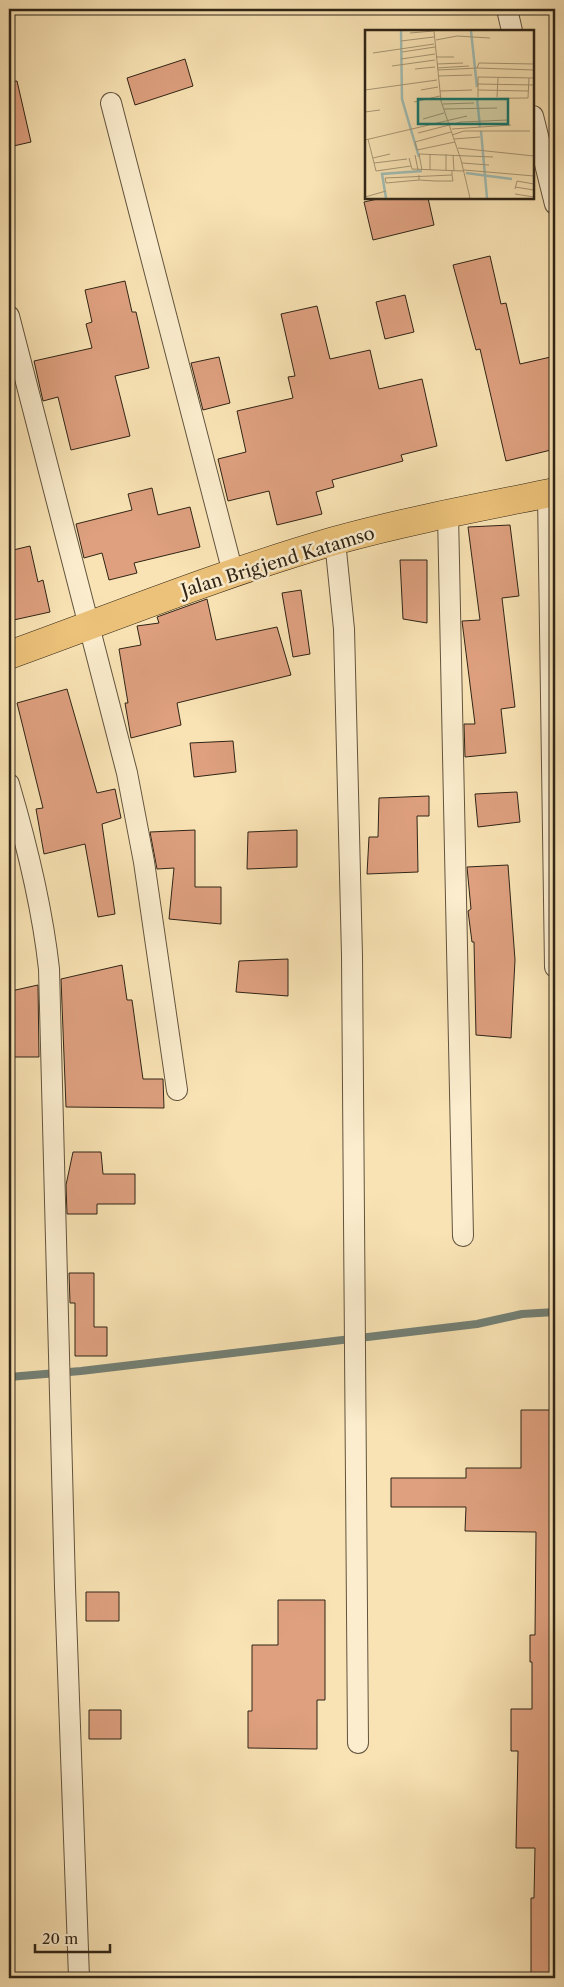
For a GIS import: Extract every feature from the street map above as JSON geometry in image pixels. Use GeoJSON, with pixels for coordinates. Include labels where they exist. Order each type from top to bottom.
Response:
{"type":"FeatureCollection","features":[{"type":"Feature","properties":{"kind":"highway","name":"Jalan Brigjend Katamso"},"geometry":{"type":"LineString","coordinates":[[9,656],[234,573],[335,541],[448,514],[552,493]]}},
{"type":"Feature","properties":{"kind":"street"},"geometry":{"type":"LineString","coordinates":[[507,9],[512,30]]}},
{"type":"Feature","properties":{"kind":"street"},"geometry":{"type":"LineString","coordinates":[[111,104],[234,573]]}},
{"type":"Feature","properties":{"kind":"street"},"geometry":{"type":"LineString","coordinates":[[534,120],[555,204]]}},
{"type":"Feature","properties":{"kind":"street"},"geometry":{"type":"LineString","coordinates":[[9,316],[90,625],[134,808],[144,862],[177,1090]]}},
{"type":"Feature","properties":{"kind":"street"},"geometry":{"type":"LineString","coordinates":[[552,493],[555,968]]}},
{"type":"Feature","properties":{"kind":"street"},"geometry":{"type":"LineString","coordinates":[[448,514],[462,1236]]}},
{"type":"Feature","properties":{"kind":"street"},"geometry":{"type":"LineString","coordinates":[[335,541],[344,629],[352,956],[358,1743]]}},
{"type":"Feature","properties":{"kind":"street"},"geometry":{"type":"LineString","coordinates":[[9,784],[40,901],[49,969],[65,1587],[79,1978]]}},
{"type":"Feature","properties":{"kind":"building"},"geometry":{"type":"Polygon","coordinates":[[[185,59],[193,86],[135,105],[127,78],[185,59]]]}},
{"type":"Feature","properties":{"kind":"building"},"geometry":{"type":"Polygon","coordinates":[[[17,81],[31,142],[9,147],[9,82],[17,81]]]}},
{"type":"Feature","properties":{"kind":"building"},"geometry":{"type":"Polygon","coordinates":[[[378,199],[428,199],[434,225],[373,240],[364,202],[378,199]]]}},
{"type":"Feature","properties":{"kind":"building"},"geometry":{"type":"Polygon","coordinates":[[[490,256],[501,304],[506,303],[520,364],[555,356],[555,449],[506,461],[480,349],[476,350],[453,265],[490,256]]]}},
{"type":"Feature","properties":{"kind":"building"},"geometry":{"type":"Polygon","coordinates":[[[125,281],[132,312],[136,312],[149,368],[115,376],[130,436],[71,450],[58,397],[43,401],[34,361],[92,348],[86,324],[92,322],[85,290],[125,281]]]}},
{"type":"Feature","properties":{"kind":"building"},"geometry":{"type":"Polygon","coordinates":[[[405,295],[414,332],[385,339],[376,302],[405,295]]]}},
{"type":"Feature","properties":{"kind":"building"},"geometry":{"type":"Polygon","coordinates":[[[317,306],[330,359],[370,350],[379,389],[422,379],[437,446],[401,455],[403,461],[332,480],[334,487],[316,492],[322,514],[277,525],[269,491],[228,501],[218,459],[246,452],[237,411],[293,398],[288,377],[295,376],[281,314],[317,306]]]}},
{"type":"Feature","properties":{"kind":"building"},"geometry":{"type":"Polygon","coordinates":[[[219,357],[230,403],[203,410],[191,363],[219,357]]]}},
{"type":"Feature","properties":{"kind":"building"},"geometry":{"type":"Polygon","coordinates":[[[152,488],[158,515],[190,507],[200,547],[134,563],[137,573],[109,580],[102,553],[84,558],[76,524],[132,510],[128,494],[152,488]]]}},
{"type":"Feature","properties":{"kind":"building"},"geometry":{"type":"Polygon","coordinates":[[[510,525],[519,596],[502,598],[515,707],[501,709],[506,753],[465,757],[464,724],[475,724],[462,621],[480,620],[468,527],[510,525]]]}},
{"type":"Feature","properties":{"kind":"building"},"geometry":{"type":"Polygon","coordinates":[[[30,546],[38,582],[43,580],[50,612],[9,621],[9,551],[30,546]]]}},
{"type":"Feature","properties":{"kind":"building"},"geometry":{"type":"Polygon","coordinates":[[[400,560],[427,560],[427,623],[403,619],[400,560]]]}},
{"type":"Feature","properties":{"kind":"building"},"geometry":{"type":"Polygon","coordinates":[[[301,590],[310,654],[293,657],[282,593],[301,590]]]}},
{"type":"Feature","properties":{"kind":"building"},"geometry":{"type":"Polygon","coordinates":[[[207,599],[216,640],[277,627],[291,675],[177,703],[181,725],[131,738],[125,703],[128,703],[119,649],[141,645],[137,626],[159,623],[157,617],[207,599]]]}},
{"type":"Feature","properties":{"kind":"building"},"geometry":{"type":"Polygon","coordinates":[[[67,689],[97,793],[115,789],[121,818],[102,824],[115,914],[98,917],[85,844],[44,854],[36,809],[43,808],[17,703],[67,689]]]}},
{"type":"Feature","properties":{"kind":"building"},"geometry":{"type":"Polygon","coordinates":[[[233,741],[236,772],[194,777],[190,743],[233,741]]]}},
{"type":"Feature","properties":{"kind":"building"},"geometry":{"type":"Polygon","coordinates":[[[517,792],[520,822],[478,827],[475,794],[517,792]]]}},
{"type":"Feature","properties":{"kind":"building"},"geometry":{"type":"Polygon","coordinates":[[[429,796],[429,816],[417,816],[418,872],[367,874],[369,837],[378,837],[379,798],[429,796]]]}},
{"type":"Feature","properties":{"kind":"building"},"geometry":{"type":"Polygon","coordinates":[[[195,830],[195,887],[221,887],[221,924],[169,919],[174,868],[157,869],[150,832],[195,830]]]}},
{"type":"Feature","properties":{"kind":"building"},"geometry":{"type":"Polygon","coordinates":[[[297,830],[297,867],[247,869],[248,832],[297,830]]]}},
{"type":"Feature","properties":{"kind":"building"},"geometry":{"type":"Polygon","coordinates":[[[508,865],[515,960],[511,1038],[476,1035],[474,942],[472,942],[468,911],[471,909],[467,867],[508,865]]]}},
{"type":"Feature","properties":{"kind":"building"},"geometry":{"type":"Polygon","coordinates":[[[288,959],[288,996],[236,992],[239,961],[288,959]]]}},
{"type":"Feature","properties":{"kind":"building"},"geometry":{"type":"Polygon","coordinates":[[[122,965],[127,1000],[132,1000],[143,1079],[163,1079],[164,1108],[66,1107],[61,979],[122,965]]]}},
{"type":"Feature","properties":{"kind":"building"},"geometry":{"type":"Polygon","coordinates":[[[38,985],[39,1057],[11,1057],[11,991],[38,985]]]}},
{"type":"Feature","properties":{"kind":"building"},"geometry":{"type":"Polygon","coordinates":[[[73,1152],[101,1152],[103,1174],[135,1174],[135,1204],[97,1204],[97,1214],[67,1214],[66,1185],[73,1152]]]}},
{"type":"Feature","properties":{"kind":"building"},"geometry":{"type":"Polygon","coordinates":[[[69,1273],[94,1273],[94,1327],[107,1327],[107,1356],[75,1356],[75,1303],[70,1303],[69,1273]]]}},
{"type":"Feature","properties":{"kind":"building"},"geometry":{"type":"Polygon","coordinates":[[[521,1410],[555,1410],[555,1960],[551,1960],[551,1978],[531,1978],[531,1898],[534,1898],[535,1848],[516,1848],[518,1751],[511,1751],[511,1709],[532,1709],[530,1635],[535,1635],[536,1532],[465,1531],[466,1507],[391,1507],[391,1478],[466,1478],[466,1468],[521,1468],[521,1410]]]}},
{"type":"Feature","properties":{"kind":"building"},"geometry":{"type":"Polygon","coordinates":[[[86,1592],[119,1592],[119,1621],[86,1621],[86,1592]]]}},
{"type":"Feature","properties":{"kind":"building"},"geometry":{"type":"Polygon","coordinates":[[[278,1600],[325,1600],[325,1700],[317,1700],[317,1749],[248,1748],[248,1711],[252,1711],[252,1645],[278,1645],[278,1600]]]}},
{"type":"Feature","properties":{"kind":"building"},"geometry":{"type":"Polygon","coordinates":[[[89,1710],[121,1710],[121,1739],[89,1739],[89,1710]]]}},
{"type":"Feature","properties":{"kind":"waterway"},"geometry":{"type":"LineString","coordinates":[[9,1377],[81,1371],[477,1324],[522,1314],[555,1312]]}}]}
